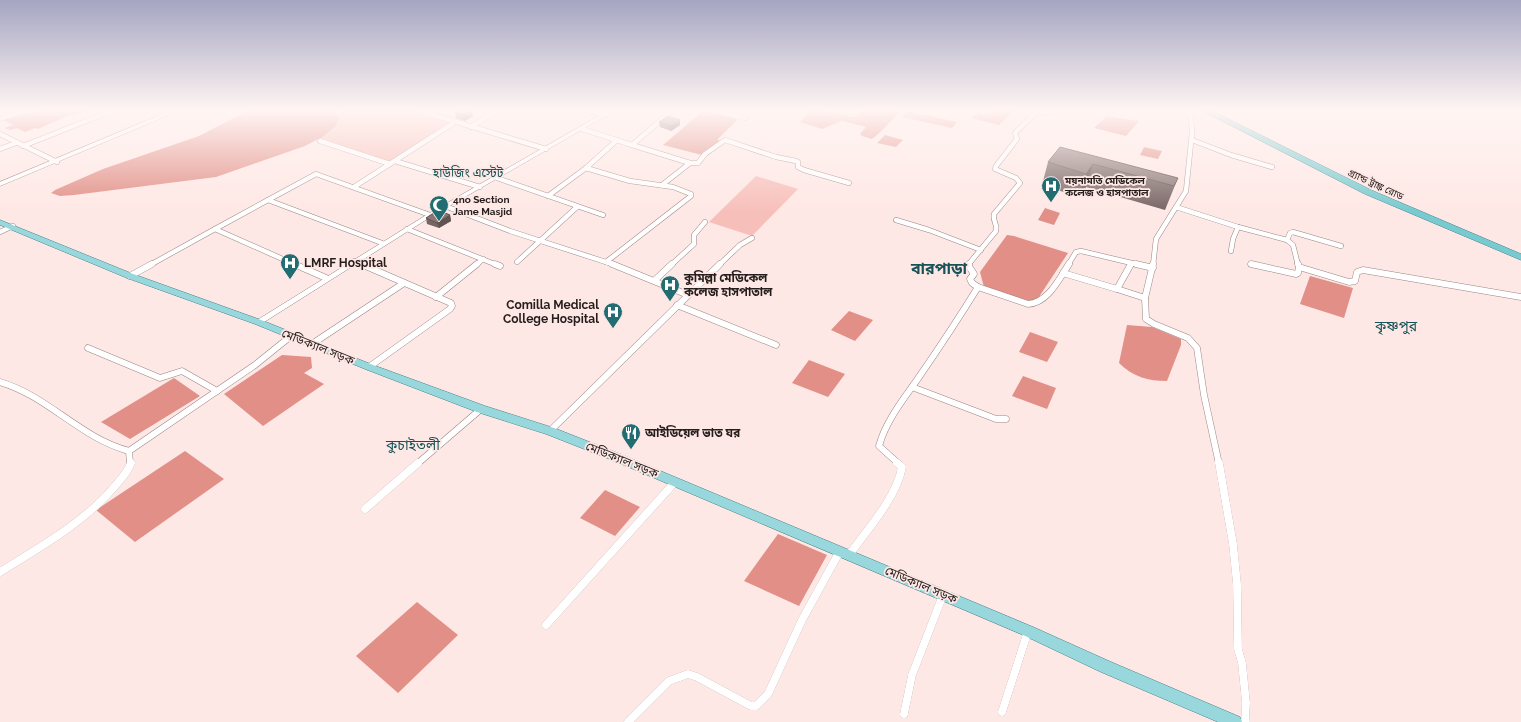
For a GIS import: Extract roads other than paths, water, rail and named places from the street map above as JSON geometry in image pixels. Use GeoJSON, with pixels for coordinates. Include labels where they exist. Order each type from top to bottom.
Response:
{"type":"FeatureCollection","features":[{"type":"Feature","properties":{"kind":"highway","name":"গ্র্যান্ড ট্রাঙ্ক রোড"},"geometry":{"type":"LineString","coordinates":[[1271,144],[1368,192],[1521,256]]}},
{"type":"Feature","properties":{"kind":"main road"},"geometry":{"type":"LineString","coordinates":[[0,184],[99,144]]}},
{"type":"Feature","properties":{"kind":"main road","name":"মেডিক্যাল সড়ক"},"geometry":{"type":"LineString","coordinates":[[0,222],[13,226],[79,256],[258,322],[369,367],[481,409],[550,431],[675,482],[1028,631],[1106,667],[1235,722]]}},
{"type":"Feature","properties":{"kind":"street"},"geometry":{"type":"LineString","coordinates":[[0,149],[14,144]]}},
{"type":"Feature","properties":{"kind":"street"},"geometry":{"type":"LineString","coordinates":[[18,144],[57,162]]}},
{"type":"Feature","properties":{"kind":"street"},"geometry":{"type":"LineString","coordinates":[[23,146],[29,144]]}},
{"type":"Feature","properties":{"kind":"street"},"geometry":{"type":"LineString","coordinates":[[328,144],[390,164]]}},
{"type":"Feature","properties":{"kind":"street"},"geometry":{"type":"LineString","coordinates":[[354,187],[422,144]]}},
{"type":"Feature","properties":{"kind":"street"},"geometry":{"type":"LineString","coordinates":[[528,144],[546,149]]}},
{"type":"Feature","properties":{"kind":"street"},"geometry":{"type":"LineString","coordinates":[[258,322],[382,243],[556,144]]}},
{"type":"Feature","properties":{"kind":"street"},"geometry":{"type":"LineString","coordinates":[[548,196],[586,168],[613,144]]}},
{"type":"Feature","properties":{"kind":"street"},"geometry":{"type":"LineString","coordinates":[[632,144],[690,163],[698,163],[703,159],[705,154],[720,144]]}},
{"type":"Feature","properties":{"kind":"street"},"geometry":{"type":"LineString","coordinates":[[736,144],[776,157],[796,161],[798,162],[798,167],[804,170],[849,183]]}},
{"type":"Feature","properties":{"kind":"street"},"geometry":{"type":"LineString","coordinates":[[1014,144],[995,169],[1016,178],[1020,183],[994,214],[993,218],[997,227],[996,231],[968,265],[974,274],[970,279],[972,283],[978,287],[1028,304],[1033,304],[1040,301],[1063,273],[1076,252],[1081,251],[1153,268]]}},
{"type":"Feature","properties":{"kind":"street"},"geometry":{"type":"LineString","coordinates":[[1192,144],[1186,191],[1156,240],[1153,268],[1145,298],[1144,310],[1146,319],[1154,324],[1188,338],[1195,344],[1218,458],[1233,544],[1237,584],[1238,650],[1242,663],[1246,703],[1245,722]]}},
{"type":"Feature","properties":{"kind":"street"},"geometry":{"type":"LineString","coordinates":[[1202,144],[1231,155],[1272,167]]}},
{"type":"Feature","properties":{"kind":"street"},"geometry":{"type":"LineString","coordinates":[[395,161],[480,187]]}},
{"type":"Feature","properties":{"kind":"street"},"geometry":{"type":"LineString","coordinates":[[662,185],[690,163]]}},
{"type":"Feature","properties":{"kind":"street"},"geometry":{"type":"LineString","coordinates":[[586,168],[630,181],[662,185],[690,192],[691,196],[606,262]]}},
{"type":"Feature","properties":{"kind":"street"},"geometry":{"type":"LineString","coordinates":[[130,276],[316,174],[430,215]]}},
{"type":"Feature","properties":{"kind":"street"},"geometry":{"type":"LineString","coordinates":[[497,178],[603,215]]}},
{"type":"Feature","properties":{"kind":"street"},"geometry":{"type":"LineString","coordinates":[[268,200],[382,243]]}},
{"type":"Feature","properties":{"kind":"street"},"geometry":{"type":"LineString","coordinates":[[445,206],[510,232],[606,262],[688,294]]}},
{"type":"Feature","properties":{"kind":"street"},"geometry":{"type":"LineString","coordinates":[[517,262],[577,207]]}},
{"type":"Feature","properties":{"kind":"street"},"geometry":{"type":"LineString","coordinates":[[1176,207],[1238,227],[1287,240],[1293,245],[1299,267],[1298,273],[1296,274],[1251,264]]}},
{"type":"Feature","properties":{"kind":"street"},"geometry":{"type":"LineString","coordinates":[[896,220],[929,230],[981,250]]}},
{"type":"Feature","properties":{"kind":"street"},"geometry":{"type":"LineString","coordinates":[[655,280],[694,244],[696,239],[694,235],[705,222]]}},
{"type":"Feature","properties":{"kind":"street"},"geometry":{"type":"LineString","coordinates":[[0,232],[13,226]]}},
{"type":"Feature","properties":{"kind":"street"},"geometry":{"type":"LineString","coordinates":[[1231,251],[1233,239],[1238,227]]}},
{"type":"Feature","properties":{"kind":"street"},"geometry":{"type":"LineString","coordinates":[[215,229],[326,278]]}},
{"type":"Feature","properties":{"kind":"street"},"geometry":{"type":"LineString","coordinates":[[407,229],[500,266]]}},
{"type":"Feature","properties":{"kind":"street"},"geometry":{"type":"LineString","coordinates":[[1287,240],[1290,233],[1294,232],[1341,246]]}},
{"type":"Feature","properties":{"kind":"street"},"geometry":{"type":"LineString","coordinates":[[550,431],[688,294],[740,245],[752,238]]}},
{"type":"Feature","properties":{"kind":"street"},"geometry":{"type":"LineString","coordinates":[[436,297],[483,259]]}},
{"type":"Feature","properties":{"kind":"street"},"geometry":{"type":"LineString","coordinates":[[354,261],[451,303],[452,306],[450,309],[369,367]]}},
{"type":"Feature","properties":{"kind":"street"},"geometry":{"type":"LineString","coordinates":[[1117,289],[1132,263]]}},
{"type":"Feature","properties":{"kind":"street"},"geometry":{"type":"LineString","coordinates":[[1299,267],[1349,282],[1355,281],[1357,272],[1363,270],[1521,297]]}},
{"type":"Feature","properties":{"kind":"street"},"geometry":{"type":"LineString","coordinates":[[1063,273],[1145,298]]}},
{"type":"Feature","properties":{"kind":"street"},"geometry":{"type":"LineString","coordinates":[[312,344],[404,283]]}},
{"type":"Feature","properties":{"kind":"street"},"geometry":{"type":"LineString","coordinates":[[628,722],[669,680],[688,674],[697,677],[751,706],[756,706],[759,704],[768,694],[802,620],[844,553],[886,502],[901,476],[902,467],[879,446],[883,434],[978,287]]}},
{"type":"Feature","properties":{"kind":"street"},"geometry":{"type":"LineString","coordinates":[[677,306],[776,344]]}},
{"type":"Feature","properties":{"kind":"street"},"geometry":{"type":"LineString","coordinates":[[0,382],[14,385],[56,410],[85,432],[113,447],[129,451],[217,391],[291,336]]}},
{"type":"Feature","properties":{"kind":"street"},"geometry":{"type":"LineString","coordinates":[[88,348],[160,378],[182,371],[217,391]]}},
{"type":"Feature","properties":{"kind":"street"},"geometry":{"type":"LineString","coordinates":[[912,387],[985,415],[1002,420],[1006,419]]}},
{"type":"Feature","properties":{"kind":"street"},"geometry":{"type":"LineString","coordinates":[[365,509],[481,409]]}},
{"type":"Feature","properties":{"kind":"street"},"geometry":{"type":"LineString","coordinates":[[0,572],[66,530],[113,490],[127,470],[131,461],[129,451]]}},
{"type":"Feature","properties":{"kind":"street"},"geometry":{"type":"LineString","coordinates":[[546,625],[675,482]]}},
{"type":"Feature","properties":{"kind":"street"},"geometry":{"type":"LineString","coordinates":[[904,714],[912,675],[943,595]]}},
{"type":"Feature","properties":{"kind":"street"},"geometry":{"type":"LineString","coordinates":[[1002,712],[1028,631]]}},
{"type":"Feature","properties":{"kind":"place","name":"ময়নামতি মেডিকেল কলেজ ও হাসপাতাল"},"geometry":{"type":"Point","coordinates":[1051,203]}},
{"type":"Feature","properties":{"kind":"place","name":"4no Section Jame Masjid"},"geometry":{"type":"Point","coordinates":[439,222]}},
{"type":"Feature","properties":{"kind":"place","name":"LMRF Hospital"},"geometry":{"type":"Point","coordinates":[290,280]}},
{"type":"Feature","properties":{"kind":"place","name":"কুমিল্লা মেডিকেল কলেজ হাসপাতাল"},"geometry":{"type":"Point","coordinates":[670,302]}},
{"type":"Feature","properties":{"kind":"place","name":"Comilla Medical College Hospital"},"geometry":{"type":"Point","coordinates":[613,329]}},
{"type":"Feature","properties":{"kind":"place","name":"আইডিয়েল ভাত ঘর"},"geometry":{"type":"Point","coordinates":[631,450]}},
{"type":"Feature","properties":{"kind":"district","name":"হাউজিং এস্টেট"},"geometry":{"type":"Point","coordinates":[468,173]}},
{"type":"Feature","properties":{"kind":"district","name":"বারপাড়া"},"geometry":{"type":"Point","coordinates":[939,268]}},
{"type":"Feature","properties":{"kind":"district","name":"কৃষ্ণপুর"},"geometry":{"type":"Point","coordinates":[1396,326]}},
{"type":"Feature","properties":{"kind":"district","name":"কুচাইতলী"},"geometry":{"type":"Point","coordinates":[413,445]}}]}
